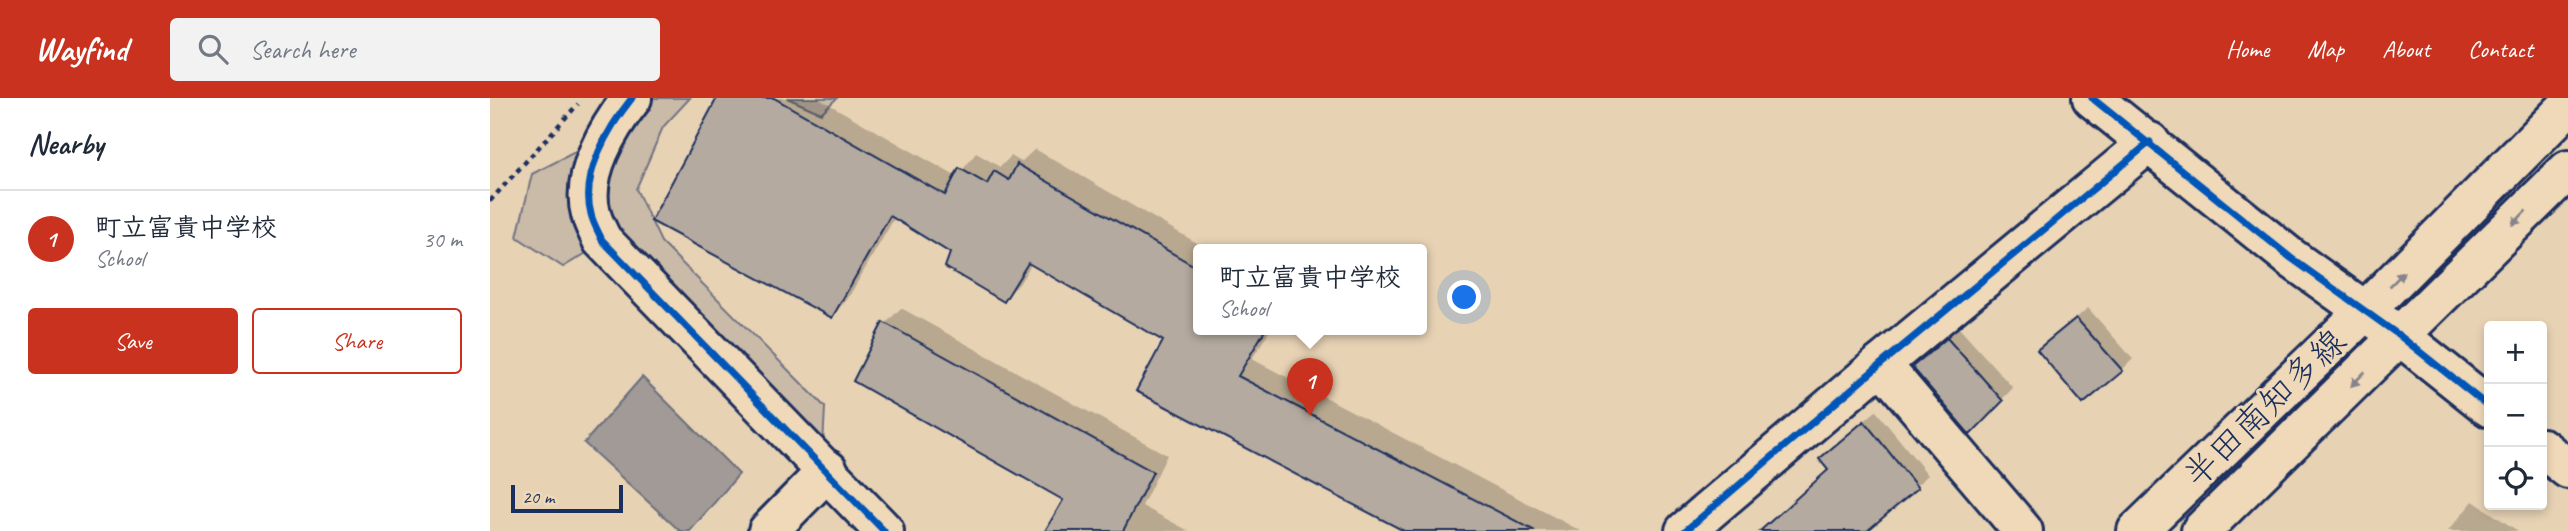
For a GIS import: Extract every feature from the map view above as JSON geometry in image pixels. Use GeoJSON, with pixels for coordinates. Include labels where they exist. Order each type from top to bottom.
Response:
{"type":"FeatureCollection","features":[{"type":"Feature","properties":{"kind":"street"},"geometry":{"type":"LineString","coordinates":[[632,98],[610,125],[590,183],[590,213],[602,240],[828,470],[884,531]]}},
{"type":"Feature","properties":{"kind":"street"},"geometry":{"type":"LineString","coordinates":[[2092,98],[2291,258],[2400,336],[2484,403]]}},
{"type":"Feature","properties":{"kind":"street","name":"半田南知多線"},"geometry":{"type":"LineString","coordinates":[[2137,531],[2364,312],[2568,106]]}},
{"type":"Feature","properties":{"kind":"street"},"geometry":{"type":"LineString","coordinates":[[1709,524],[1881,364],[2150,142]]}},
{"type":"Feature","properties":{"kind":"street","name":"半田南知多線"},"geometry":{"type":"LineString","coordinates":[[2201,531],[2568,170]]}},
{"type":"Feature","properties":{"kind":"street"},"geometry":{"type":"LineString","coordinates":[[1881,364],[2023,531]]}},
{"type":"Feature","properties":{"kind":"street"},"geometry":{"type":"LineString","coordinates":[[2547,452],[2568,469]]}},
{"type":"Feature","properties":{"kind":"street"},"geometry":{"type":"LineString","coordinates":[[768,531],[828,470]]}},
{"type":"Feature","properties":{"kind":"path"},"geometry":{"type":"LineString","coordinates":[[490,201],[583,98]]}},
{"type":"Feature","properties":{"kind":"shaded area"},"geometry":{"type":"Polygon","coordinates":[[[650,98],[690,98],[663,127],[636,189],[661,242],[825,407],[823,446],[609,224],[608,184],[614,156],[627,130],[650,98]]]}},
{"type":"Feature","properties":{"kind":"shaded area"},"geometry":{"type":"Polygon","coordinates":[[[787,98],[837,98],[821,113],[787,98]]]}},
{"type":"Feature","properties":{"kind":"shaded area"},"geometry":{"type":"Polygon","coordinates":[[[577,151],[569,204],[588,252],[563,267],[517,237],[532,174],[577,151]]]}},
{"type":"Feature","properties":{"kind":"shaded area"},"geometry":{"type":"Polygon","coordinates":[[[642,377],[739,474],[690,531],[680,531],[584,443],[642,377]]]}},
{"type":"Feature","properties":{"kind":"building"},"geometry":{"type":"Polygon","coordinates":[[[717,98],[774,98],[945,195],[959,168],[987,184],[994,171],[1009,180],[1017,164],[1193,265],[1193,335],[1262,335],[1238,376],[1535,531],[1404,531],[1136,391],[1163,341],[1028,263],[1004,302],[945,267],[950,253],[890,216],[832,318],[651,221],[717,98]]]}},
{"type":"Feature","properties":{"kind":"building"},"geometry":{"type":"Polygon","coordinates":[[[2076,318],[2123,371],[2083,404],[2037,350],[2076,318]]]}},
{"type":"Feature","properties":{"kind":"building"},"geometry":{"type":"Polygon","coordinates":[[[883,322],[1153,472],[1123,531],[1045,531],[1063,500],[853,381],[883,322]]]}},
{"type":"Feature","properties":{"kind":"building"},"geometry":{"type":"Polygon","coordinates":[[[1947,338],[2003,401],[1970,435],[1912,367],[1947,338]]]}},
{"type":"Feature","properties":{"kind":"building"},"geometry":{"type":"Polygon","coordinates":[[[1864,421],[1918,488],[1867,531],[1760,531],[1828,470],[1819,459],[1864,421]]]}},
{"type":"Feature","properties":{"kind":"cycle path"},"geometry":{"type":"LineString","coordinates":[[632,98],[606,137],[593,167],[589,199],[594,224],[602,240],[884,531]]}},
{"type":"Feature","properties":{"kind":"cycle path"},"geometry":{"type":"LineString","coordinates":[[2092,98],[2291,258],[2400,336],[2484,403]]}},
{"type":"Feature","properties":{"kind":"cycle path"},"geometry":{"type":"LineString","coordinates":[[1685,531],[1881,364],[2150,142]]}},
{"type":"Feature","properties":{"kind":"place","name":"町立富貴中学校"},"geometry":{"type":"Point","coordinates":[1310,416]}}]}
